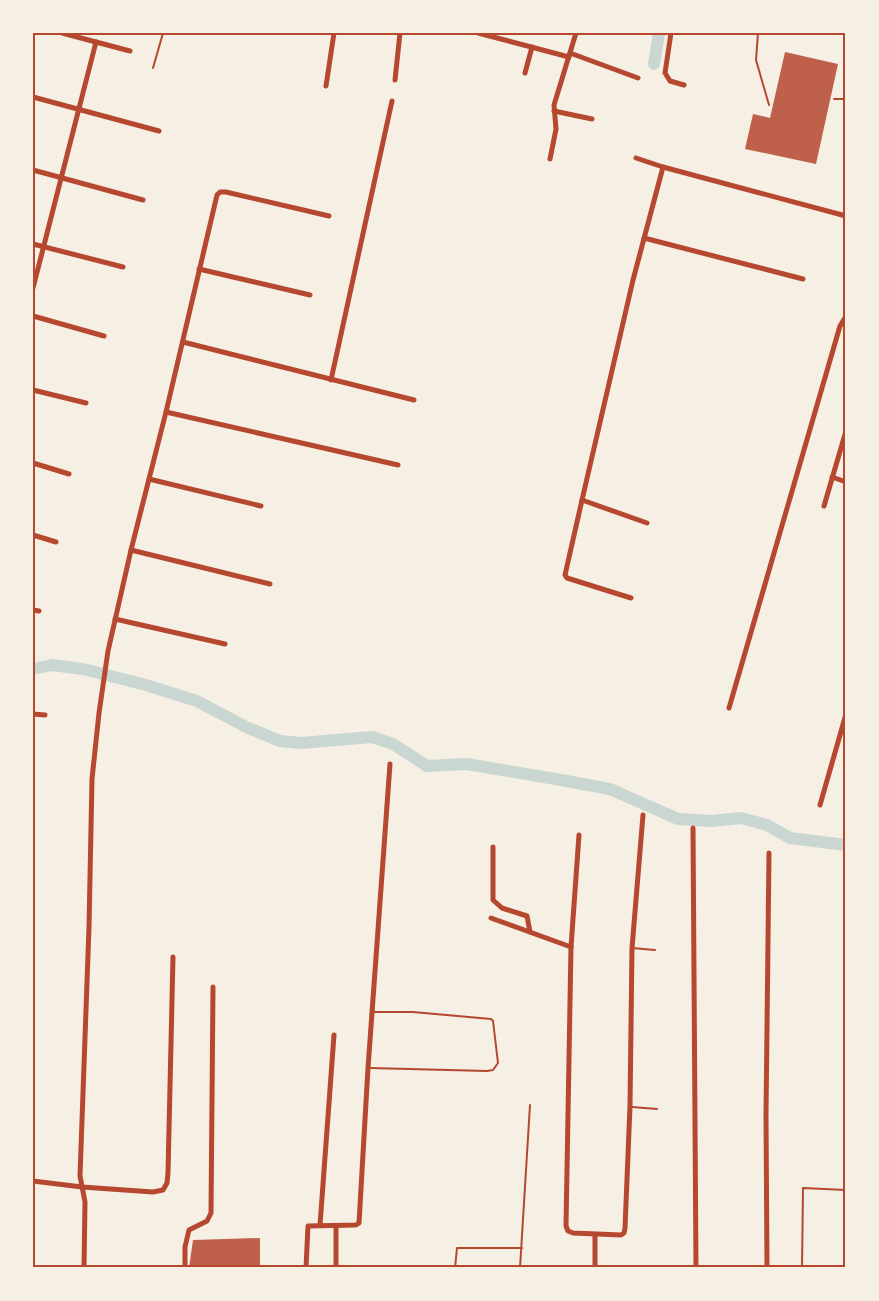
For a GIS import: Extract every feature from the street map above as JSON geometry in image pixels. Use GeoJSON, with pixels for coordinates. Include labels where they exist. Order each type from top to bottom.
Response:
{"type":"FeatureCollection","features":[{"type":"Feature","properties":{"kind":"street"},"geometry":{"type":"LineString","coordinates":[[62,33],[130,51]]}},
{"type":"Feature","properties":{"kind":"street"},"geometry":{"type":"LineString","coordinates":[[326,86],[334,33]]}},
{"type":"Feature","properties":{"kind":"street"},"geometry":{"type":"LineString","coordinates":[[394,80],[400,33]]}},
{"type":"Feature","properties":{"kind":"street"},"geometry":{"type":"LineString","coordinates":[[478,33],[570,55],[638,78]]}},
{"type":"Feature","properties":{"kind":"street"},"geometry":{"type":"LineString","coordinates":[[550,159],[556,134],[555,101],[576,33]]}},
{"type":"Feature","properties":{"kind":"street"},"geometry":{"type":"LineString","coordinates":[[671,33],[665,73],[670,81],[684,85]]}},
{"type":"Feature","properties":{"kind":"street"},"geometry":{"type":"LineString","coordinates":[[33,288],[96,42]]}},
{"type":"Feature","properties":{"kind":"street"},"geometry":{"type":"LineString","coordinates":[[525,73],[532,47]]}},
{"type":"Feature","properties":{"kind":"street"},"geometry":{"type":"LineString","coordinates":[[33,97],[159,131]]}},
{"type":"Feature","properties":{"kind":"street"},"geometry":{"type":"LineString","coordinates":[[331,380],[392,101]]}},
{"type":"Feature","properties":{"kind":"street"},"geometry":{"type":"LineString","coordinates":[[554,111],[592,119]]}},
{"type":"Feature","properties":{"kind":"street"},"geometry":{"type":"LineString","coordinates":[[636,158],[663,168],[846,216]]}},
{"type":"Feature","properties":{"kind":"street"},"geometry":{"type":"LineString","coordinates":[[631,598],[567,578],[565,575],[644,238],[663,168]]}},
{"type":"Feature","properties":{"kind":"street"},"geometry":{"type":"LineString","coordinates":[[33,170],[142,200]]}},
{"type":"Feature","properties":{"kind":"street"},"geometry":{"type":"LineString","coordinates":[[84,1268],[85,1202],[81,1164],[92,779],[108,651],[130,550],[183,342],[215,200],[220,192],[226,192],[329,216]]}},
{"type":"Feature","properties":{"kind":"street"},"geometry":{"type":"LineString","coordinates":[[644,238],[803,279]]}},
{"type":"Feature","properties":{"kind":"street"},"geometry":{"type":"LineString","coordinates":[[33,244],[123,267]]}},
{"type":"Feature","properties":{"kind":"street"},"geometry":{"type":"LineString","coordinates":[[199,268],[310,295]]}},
{"type":"Feature","properties":{"kind":"street"},"geometry":{"type":"LineString","coordinates":[[33,316],[104,336]]}},
{"type":"Feature","properties":{"kind":"street"},"geometry":{"type":"LineString","coordinates":[[729,708],[837,337],[846,316]]}},
{"type":"Feature","properties":{"kind":"street"},"geometry":{"type":"LineString","coordinates":[[183,342],[414,400]]}},
{"type":"Feature","properties":{"kind":"street"},"geometry":{"type":"LineString","coordinates":[[33,390],[86,403]]}},
{"type":"Feature","properties":{"kind":"street"},"geometry":{"type":"LineString","coordinates":[[166,412],[398,465]]}},
{"type":"Feature","properties":{"kind":"street"},"geometry":{"type":"LineString","coordinates":[[824,506],[846,432]]}},
{"type":"Feature","properties":{"kind":"street"},"geometry":{"type":"LineString","coordinates":[[33,464],[69,474]]}},
{"type":"Feature","properties":{"kind":"street"},"geometry":{"type":"LineString","coordinates":[[832,477],[846,482]]}},
{"type":"Feature","properties":{"kind":"street"},"geometry":{"type":"LineString","coordinates":[[149,479],[261,506]]}},
{"type":"Feature","properties":{"kind":"street"},"geometry":{"type":"LineString","coordinates":[[582,500],[646,523]]}},
{"type":"Feature","properties":{"kind":"street"},"geometry":{"type":"LineString","coordinates":[[33,536],[56,542]]}},
{"type":"Feature","properties":{"kind":"street"},"geometry":{"type":"LineString","coordinates":[[130,550],[270,584]]}},
{"type":"Feature","properties":{"kind":"street"},"geometry":{"type":"LineString","coordinates":[[115,619],[225,644]]}},
{"type":"Feature","properties":{"kind":"street"},"geometry":{"type":"LineString","coordinates":[[33,714],[45,715]]}},
{"type":"Feature","properties":{"kind":"street"},"geometry":{"type":"LineString","coordinates":[[820,805],[846,714]]}},
{"type":"Feature","properties":{"kind":"street"},"geometry":{"type":"LineString","coordinates":[[306,1268],[309,1225],[336,1226],[359,1223],[390,764]]}},
{"type":"Feature","properties":{"kind":"street"},"geometry":{"type":"LineString","coordinates":[[579,836],[571,947],[566,1226],[568,1231],[573,1233],[621,1235],[624,1233],[630,1107],[632,948],[643,816]]}},
{"type":"Feature","properties":{"kind":"street"},"geometry":{"type":"LineString","coordinates":[[693,828],[696,1268]]}},
{"type":"Feature","properties":{"kind":"street"},"geometry":{"type":"LineString","coordinates":[[493,847],[493,900],[502,908],[527,916],[530,932]]}},
{"type":"Feature","properties":{"kind":"street"},"geometry":{"type":"LineString","coordinates":[[767,1268],[769,854]]}},
{"type":"Feature","properties":{"kind":"street"},"geometry":{"type":"LineString","coordinates":[[491,918],[571,947]]}},
{"type":"Feature","properties":{"kind":"street"},"geometry":{"type":"LineString","coordinates":[[33,1181],[153,1192],[163,1190],[167,1183],[173,957]]}},
{"type":"Feature","properties":{"kind":"street"},"geometry":{"type":"LineString","coordinates":[[185,1268],[185,1246],[189,1230],[207,1221],[211,1213],[213,987]]}},
{"type":"Feature","properties":{"kind":"street"},"geometry":{"type":"LineString","coordinates":[[320,1225],[334,1035]]}},
{"type":"Feature","properties":{"kind":"street"},"geometry":{"type":"LineString","coordinates":[[336,1226],[336,1268]]}},
{"type":"Feature","properties":{"kind":"street"},"geometry":{"type":"LineString","coordinates":[[594,1234],[595,1268]]}},
{"type":"Feature","properties":{"kind":"lane"},"geometry":{"type":"LineString","coordinates":[[153,68],[163,33]]}},
{"type":"Feature","properties":{"kind":"lane"},"geometry":{"type":"LineString","coordinates":[[758,33],[756,60],[769,105]]}},
{"type":"Feature","properties":{"kind":"lane"},"geometry":{"type":"LineString","coordinates":[[834,99],[846,99]]}},
{"type":"Feature","properties":{"kind":"lane"},"geometry":{"type":"LineString","coordinates":[[632,948],[655,950]]}},
{"type":"Feature","properties":{"kind":"lane"},"geometry":{"type":"LineString","coordinates":[[368,1068],[487,1071],[493,1070],[498,1063],[491,1019],[413,1012],[372,1012]]}},
{"type":"Feature","properties":{"kind":"lane"},"geometry":{"type":"LineString","coordinates":[[520,1268],[530,1105]]}},
{"type":"Feature","properties":{"kind":"lane"},"geometry":{"type":"LineString","coordinates":[[630,1107],[657,1109]]}},
{"type":"Feature","properties":{"kind":"lane"},"geometry":{"type":"LineString","coordinates":[[455,1268],[457,1248],[522,1248]]}},
{"type":"Feature","properties":{"kind":"path"},"geometry":{"type":"LineString","coordinates":[[802,1268],[803,1188],[846,1190]]}},
{"type":"Feature","properties":{"kind":"building"},"geometry":{"type":"Polygon","coordinates":[[[785,52],[838,64],[816,164],[745,149],[753,114],[770,118],[785,52]]]}},
{"type":"Feature","properties":{"kind":"building"},"geometry":{"type":"Polygon","coordinates":[[[260,1238],[260,1268],[189,1268],[193,1240],[260,1238]]]}},
{"type":"Feature","properties":{"kind":"waterway"},"geometry":{"type":"LineString","coordinates":[[654,64],[659,33]]}},
{"type":"Feature","properties":{"kind":"waterway"},"geometry":{"type":"LineString","coordinates":[[33,669],[52,665],[83,669],[146,685],[197,701],[246,727],[280,741],[301,743],[372,737],[393,744],[427,766],[467,764],[610,789],[678,819],[711,821],[741,818],[767,825],[790,838],[846,845]]}}]}
